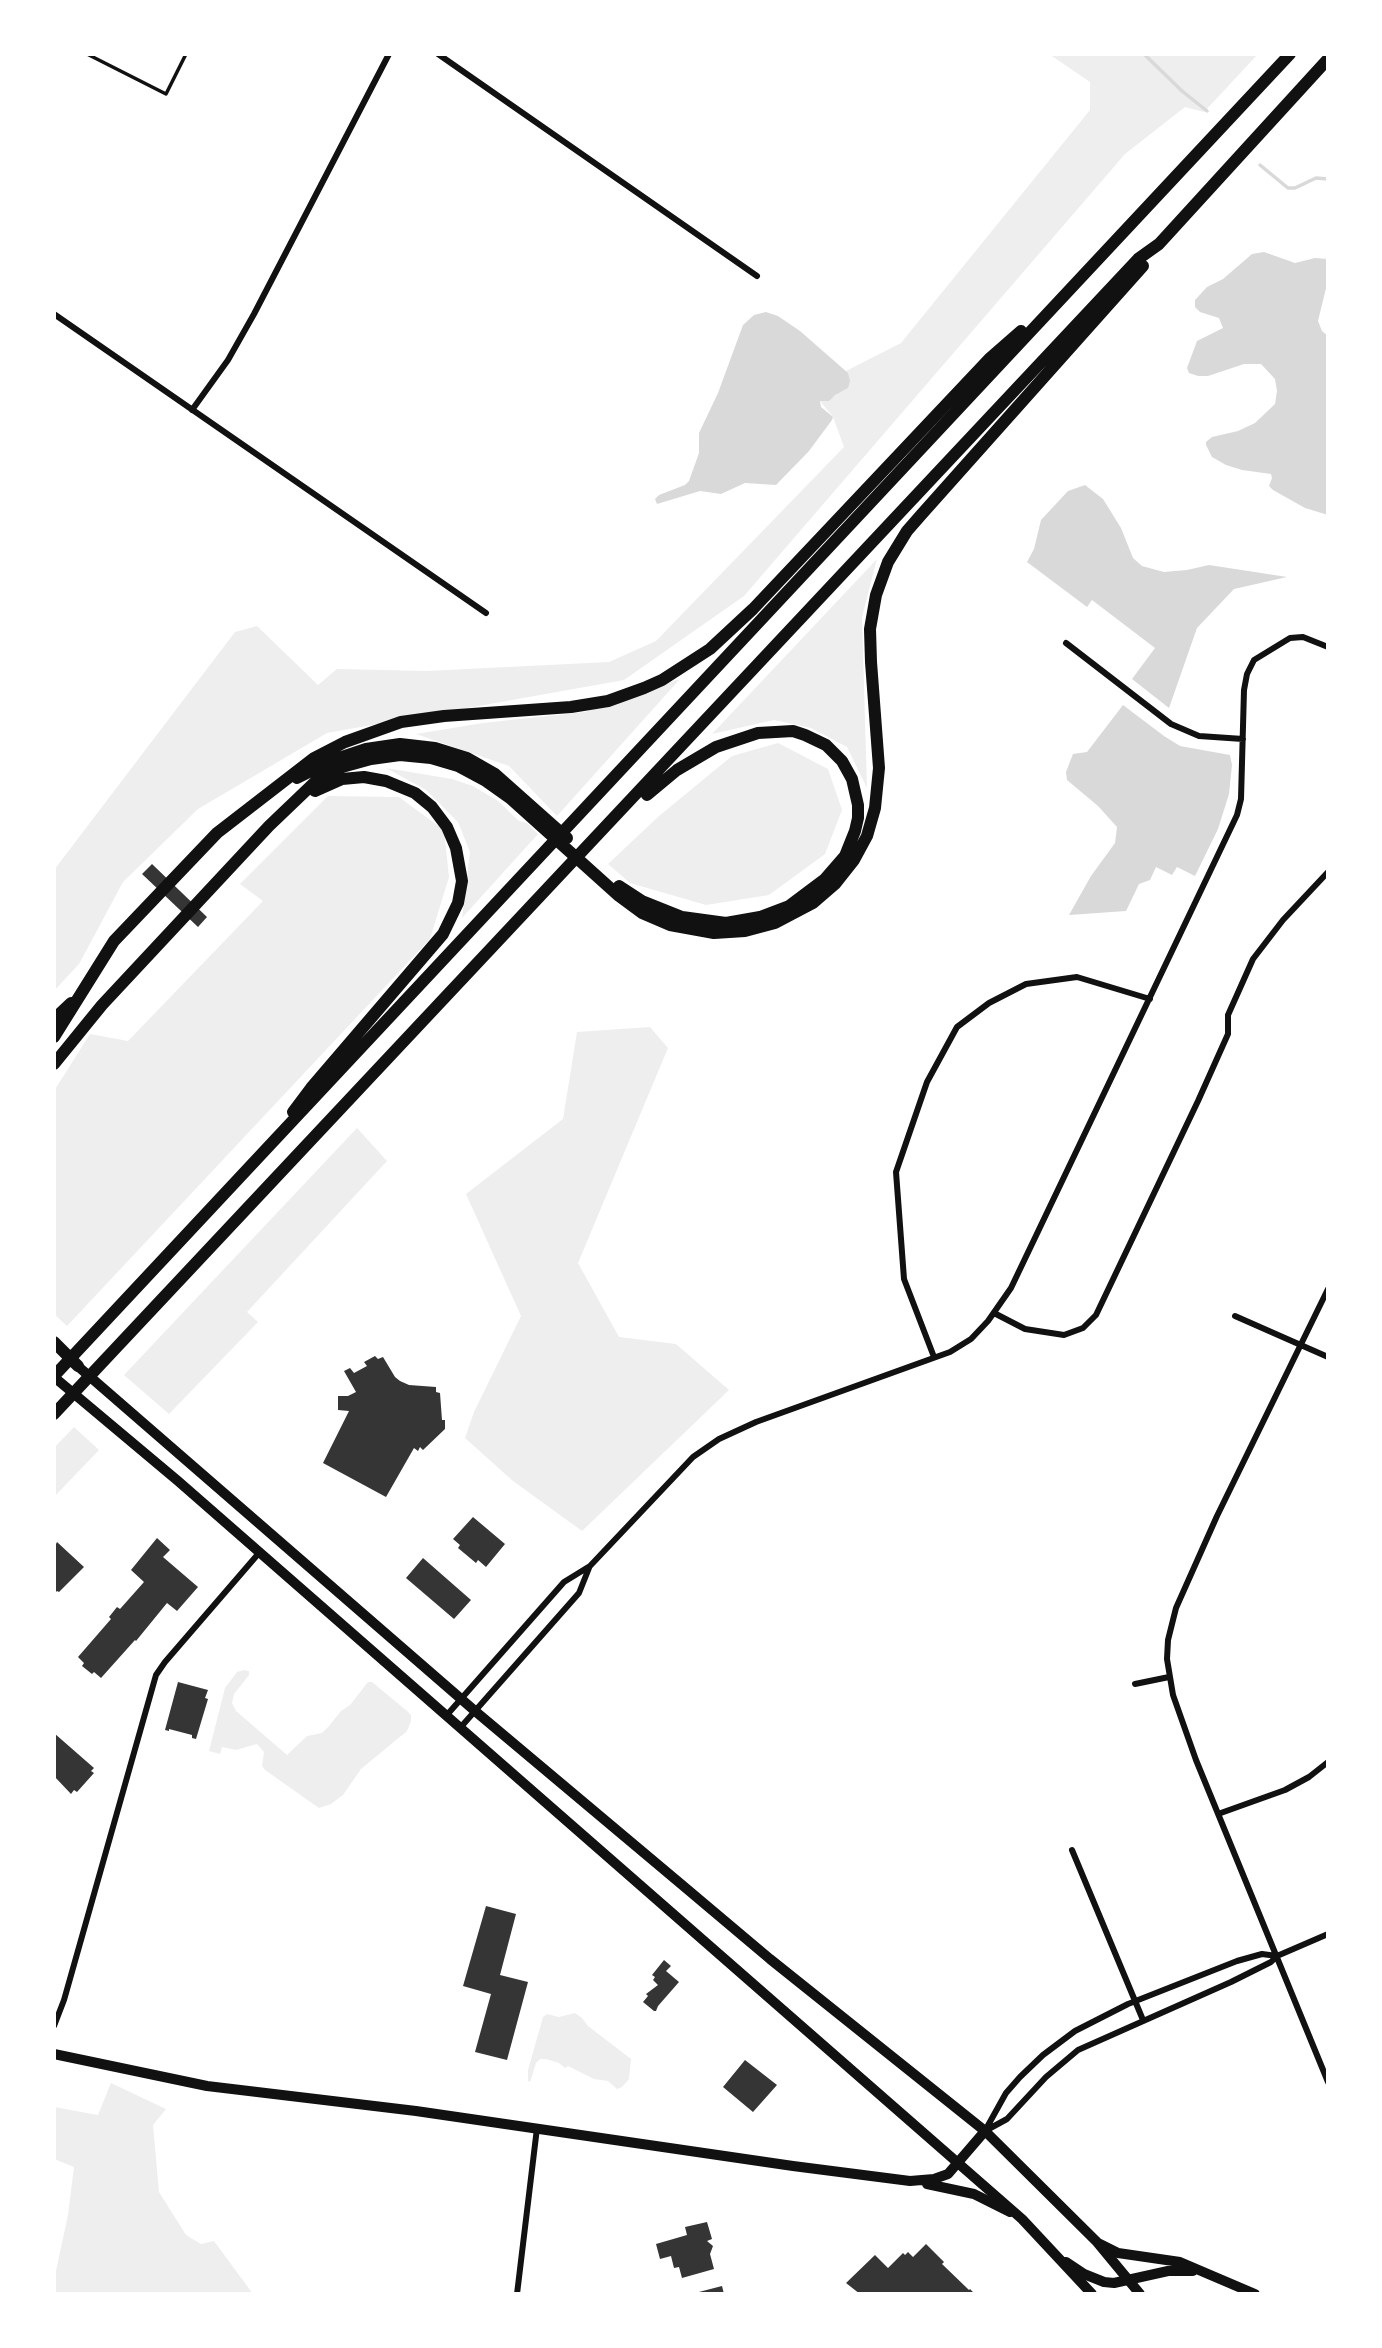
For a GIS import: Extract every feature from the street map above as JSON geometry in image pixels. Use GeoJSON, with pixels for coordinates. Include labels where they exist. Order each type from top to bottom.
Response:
{"type":"FeatureCollection","features":[{"type":"Feature","properties":{"kind":"highway"},"geometry":{"type":"LineString","coordinates":[[54,1376],[1290,54]]}},
{"type":"Feature","properties":{"kind":"highway"},"geometry":{"type":"LineString","coordinates":[[270,792],[348,753],[384,746],[418,745],[450,752],[482,766],[508,784],[541,820],[630,905],[656,919],[685,929],[714,933],[745,931],[775,923],[813,903],[835,884],[862,848],[875,808],[879,768],[870,663],[870,629],[876,595],[888,562],[907,531],[1146,263],[1159,244],[1328,59]]}},
{"type":"Feature","properties":{"kind":"highway"},"geometry":{"type":"LineString","coordinates":[[54,1414],[1138,259],[1159,244]]}},
{"type":"Feature","properties":{"kind":"highway"},"geometry":{"type":"LineString","coordinates":[[54,1037],[114,941],[165,886],[217,833],[314,758],[381,728],[421,719],[590,705],[644,688],[710,649],[737,625],[989,359],[1071,287]]}},
{"type":"Feature","properties":{"kind":"highway"},"geometry":{"type":"LineString","coordinates":[[520,920],[542,907],[625,816],[662,781],[688,762],[716,747],[758,733],[793,732],[826,745],[842,761],[852,779],[858,818],[845,856],[814,889],[776,912],[726,923],[682,918],[636,898],[601,876]]}},
{"type":"Feature","properties":{"kind":"highway"},"geometry":{"type":"LineString","coordinates":[[54,1064],[102,1005],[254,841],[315,782],[342,767],[386,756],[415,756],[452,764],[486,780],[541,820]]}},
{"type":"Feature","properties":{"kind":"highway"},"geometry":{"type":"LineString","coordinates":[[261,1156],[311,1088],[443,934],[458,903],[461,881],[456,848],[447,827],[432,807],[405,788],[376,779],[342,779],[319,788],[290,806]]}},
{"type":"Feature","properties":{"kind":"highway"},"geometry":{"type":"LineString","coordinates":[[54,1019],[86,988]]}},
{"type":"Feature","properties":{"kind":"highway"},"geometry":{"type":"LineString","coordinates":[[54,1050],[102,1005]]}},
{"type":"Feature","properties":{"kind":"highway"},"geometry":{"type":"LineString","coordinates":[[54,1342],[78,1366]]}},
{"type":"Feature","properties":{"kind":"main road"},"geometry":{"type":"LineString","coordinates":[[54,1349],[78,1366],[461,1699],[770,1959],[985,2131],[1097,2242],[1140,2294]]}},
{"type":"Feature","properties":{"kind":"main road"},"geometry":{"type":"LineString","coordinates":[[54,1376],[178,1481],[1022,2219],[1092,2294]]}},
{"type":"Feature","properties":{"kind":"main road"},"geometry":{"type":"LineString","coordinates":[[54,2054],[207,2086],[537,2128],[910,2181],[975,2194],[1022,2219]]}},
{"type":"Feature","properties":{"kind":"main road"},"geometry":{"type":"LineString","coordinates":[[910,2181],[942,2177],[959,2164],[985,2131]]}},
{"type":"Feature","properties":{"kind":"main road"},"geometry":{"type":"LineString","coordinates":[[1097,2242],[1118,2253],[1169,2259],[1255,2294]]}},
{"type":"Feature","properties":{"kind":"main road"},"geometry":{"type":"LineString","coordinates":[[1060,2258],[1084,2274],[1104,2282],[1130,2281],[1168,2271],[1211,2274]]}},
{"type":"Feature","properties":{"kind":"street"},"geometry":{"type":"LineString","coordinates":[[192,410],[228,360],[254,314],[389,54]]}},
{"type":"Feature","properties":{"kind":"street"},"geometry":{"type":"LineString","coordinates":[[439,54],[757,275]]}},
{"type":"Feature","properties":{"kind":"street"},"geometry":{"type":"LineString","coordinates":[[54,314],[486,613]]}},
{"type":"Feature","properties":{"kind":"street"},"geometry":{"type":"LineString","coordinates":[[446,1716],[564,1582],[590,1566],[693,1457],[719,1439],[756,1422],[950,1352],[971,1339],[993,1313],[1011,1288],[1237,815],[1241,799],[1244,690],[1247,674],[1254,660],[1290,638],[1303,637],[1328,647]]}},
{"type":"Feature","properties":{"kind":"street"},"geometry":{"type":"LineString","coordinates":[[1066,643],[1171,724],[1199,736],[1242,739]]}},
{"type":"Feature","properties":{"kind":"street"},"geometry":{"type":"LineString","coordinates":[[993,1313],[1025,1329],[1064,1335],[1083,1328],[1096,1315],[1228,1034],[1228,1015],[1253,959],[1283,920],[1328,872]]}},
{"type":"Feature","properties":{"kind":"street"},"geometry":{"type":"LineString","coordinates":[[934,1357],[904,1279],[896,1172],[927,1082],[957,1027],[989,1003],[1027,984],[1077,977],[1150,999]]}},
{"type":"Feature","properties":{"kind":"street"},"geometry":{"type":"LineString","coordinates":[[1328,1289],[1217,1516],[1176,1608],[1168,1640],[1169,1678],[1183,1725],[1328,2082]]}},
{"type":"Feature","properties":{"kind":"street"},"geometry":{"type":"LineString","coordinates":[[1235,1316],[1328,1357]]}},
{"type":"Feature","properties":{"kind":"street"},"geometry":{"type":"LineString","coordinates":[[54,2026],[64,2000],[156,1675],[259,1553]]}},
{"type":"Feature","properties":{"kind":"street"},"geometry":{"type":"LineString","coordinates":[[460,1728],[579,1593],[590,1566]]}},
{"type":"Feature","properties":{"kind":"street"},"geometry":{"type":"LineString","coordinates":[[1135,1684],[1169,1678]]}},
{"type":"Feature","properties":{"kind":"street"},"geometry":{"type":"LineString","coordinates":[[1219,1814],[1285,1790],[1309,1777],[1328,1762]]}},
{"type":"Feature","properties":{"kind":"street"},"geometry":{"type":"LineString","coordinates":[[1072,1850],[1143,2020]]}},
{"type":"Feature","properties":{"kind":"street"},"geometry":{"type":"LineString","coordinates":[[985,2131],[1007,2119],[1046,2077],[1078,2050],[1238,1979],[1271,1962],[1277,1956],[1328,1934]]}},
{"type":"Feature","properties":{"kind":"street"},"geometry":{"type":"LineString","coordinates":[[985,2131],[1006,2093],[1043,2055],[1074,2031],[1135,2002],[1249,1957],[1262,1954],[1277,1956]]}},
{"type":"Feature","properties":{"kind":"street"},"geometry":{"type":"LineString","coordinates":[[517,2294],[537,2128]]}},
{"type":"Feature","properties":{"kind":"lane"},"geometry":{"type":"LineString","coordinates":[[88,54],[166,94],[186,54]]}},
{"type":"Feature","properties":{"kind":"shaded area"},"geometry":{"type":"Polygon","coordinates":[[[1049,54],[1258,54],[1204,112],[1185,107],[1125,154],[744,596],[624,680],[327,733],[198,809],[123,882],[79,964],[54,991],[54,870],[235,632],[257,626],[318,685],[337,669],[427,671],[609,662],[656,641],[844,447],[833,417],[820,401],[847,388],[846,371],[901,343],[1090,110],[1090,82],[1049,54]]]}},
{"type":"Feature","properties":{"kind":"shaded area"},"geometry":{"type":"Polygon","coordinates":[[[1264,252],[1295,263],[1315,258],[1328,259],[1328,280],[1318,321],[1322,331],[1328,336],[1328,515],[1305,508],[1273,490],[1269,486],[1271,474],[1242,470],[1212,457],[1206,445],[1212,437],[1238,431],[1255,423],[1275,404],[1275,379],[1261,364],[1244,364],[1208,376],[1189,373],[1187,368],[1197,341],[1223,328],[1219,318],[1200,312],[1195,307],[1195,300],[1207,287],[1223,279],[1252,254],[1264,252]]]}},
{"type":"Feature","properties":{"kind":"shaded area"},"geometry":{"type":"Polygon","coordinates":[[[766,312],[778,316],[800,331],[848,373],[848,388],[829,401],[820,401],[821,407],[833,417],[832,420],[809,451],[776,485],[745,483],[721,494],[700,491],[657,504],[655,499],[659,495],[689,481],[699,453],[699,433],[718,393],[743,325],[754,315],[766,312]]]}},
{"type":"Feature","properties":{"kind":"shaded area"},"geometry":{"type":"Polygon","coordinates":[[[1085,485],[1103,499],[1121,528],[1133,558],[1142,566],[1164,572],[1209,565],[1287,577],[1234,589],[1197,628],[1169,708],[1132,679],[1155,648],[1092,600],[1087,607],[1027,562],[1034,549],[1041,520],[1068,491],[1085,485]]]}},
{"type":"Feature","properties":{"kind":"shaded area"},"geometry":{"type":"Polygon","coordinates":[[[877,559],[862,617],[867,788],[847,747],[811,728],[774,720],[712,734],[877,559]]]}},
{"type":"Feature","properties":{"kind":"shaded area"},"geometry":{"type":"Polygon","coordinates":[[[680,679],[557,816],[509,766],[416,734],[483,723],[585,712],[680,679]]]}},
{"type":"Feature","properties":{"kind":"shaded area"},"geometry":{"type":"Polygon","coordinates":[[[1123,705],[1180,746],[1230,755],[1232,765],[1229,794],[1218,829],[1195,876],[1177,867],[1172,875],[1156,867],[1150,880],[1139,884],[1126,911],[1069,915],[1091,876],[1115,843],[1117,827],[1098,806],[1067,780],[1066,772],[1073,754],[1087,752],[1123,705]]]}},
{"type":"Feature","properties":{"kind":"shaded area"},"geometry":{"type":"Polygon","coordinates":[[[778,743],[828,769],[842,810],[825,854],[769,895],[706,905],[630,883],[608,864],[659,816],[732,756],[778,743]]]}},
{"type":"Feature","properties":{"kind":"shaded area"},"geometry":{"type":"Polygon","coordinates":[[[386,768],[452,779],[473,786],[498,801],[538,834],[462,918],[470,852],[458,822],[426,790],[386,768]]]}},
{"type":"Feature","properties":{"kind":"shaded area"},"geometry":{"type":"Polygon","coordinates":[[[328,796],[399,797],[444,830],[449,877],[430,939],[67,1326],[54,1314],[54,1091],[90,1034],[128,1041],[263,901],[240,884],[328,796]]]}},
{"type":"Feature","properties":{"kind":"shaded area"},"geometry":{"type":"Polygon","coordinates":[[[650,1027],[668,1048],[578,1263],[619,1337],[676,1344],[729,1390],[582,1531],[513,1481],[465,1438],[474,1412],[521,1316],[466,1194],[563,1119],[577,1032],[650,1027]]]}},
{"type":"Feature","properties":{"kind":"shaded area"},"geometry":{"type":"Polygon","coordinates":[[[357,1128],[387,1161],[247,1312],[258,1322],[169,1414],[124,1375],[357,1128]]]}},
{"type":"Feature","properties":{"kind":"shaded area"},"geometry":{"type":"Polygon","coordinates":[[[74,1427],[99,1450],[54,1497],[54,1448],[74,1427]]]}},
{"type":"Feature","properties":{"kind":"shaded area"},"geometry":{"type":"Polygon","coordinates":[[[249,1671],[249,1675],[234,1694],[232,1703],[236,1711],[287,1755],[307,1736],[322,1733],[368,1682],[372,1682],[407,1711],[411,1715],[411,1721],[407,1731],[361,1769],[343,1795],[331,1804],[319,1808],[265,1770],[262,1766],[264,1752],[257,1744],[236,1750],[222,1747],[220,1754],[209,1751],[225,1688],[237,1672],[249,1671]]]}},
{"type":"Feature","properties":{"kind":"shaded area"},"geometry":{"type":"Polygon","coordinates":[[[575,2013],[631,2059],[629,2079],[622,2087],[617,2089],[608,2081],[594,2079],[546,2059],[540,2059],[536,2063],[530,2082],[528,2081],[528,2070],[543,2017],[547,2014],[559,2017],[575,2013]]]}},
{"type":"Feature","properties":{"kind":"shaded area"},"geometry":{"type":"Polygon","coordinates":[[[111,2083],[166,2109],[153,2125],[159,2192],[186,2235],[201,2244],[214,2241],[253,2294],[54,2294],[54,2280],[68,2215],[74,2167],[54,2159],[54,2107],[98,2115],[111,2083]]]}},
{"type":"Feature","properties":{"kind":"building"},"geometry":{"type":"Polygon","coordinates":[[[152,864],[207,917],[198,927],[142,874],[152,864]]]}},
{"type":"Feature","properties":{"kind":"building"},"geometry":{"type":"Polygon","coordinates":[[[375,1356],[378,1359],[383,1357],[400,1381],[409,1385],[436,1387],[436,1392],[440,1393],[442,1420],[445,1420],[445,1429],[423,1450],[420,1447],[418,1451],[414,1448],[386,1497],[323,1463],[349,1411],[338,1410],[338,1396],[348,1396],[356,1392],[344,1371],[350,1368],[354,1373],[367,1366],[364,1362],[375,1356]]]}},
{"type":"Feature","properties":{"kind":"building"},"geometry":{"type":"Polygon","coordinates":[[[473,1517],[505,1544],[486,1567],[478,1560],[476,1563],[458,1548],[460,1545],[453,1539],[473,1517]]]}},
{"type":"Feature","properties":{"kind":"building"},"geometry":{"type":"Polygon","coordinates":[[[157,1538],[170,1550],[163,1557],[198,1587],[177,1611],[167,1603],[101,1678],[82,1666],[84,1663],[78,1657],[111,1619],[109,1617],[117,1607],[120,1609],[144,1582],[131,1570],[157,1538]]]}},
{"type":"Feature","properties":{"kind":"building"},"geometry":{"type":"Polygon","coordinates":[[[57,1542],[84,1567],[54,1594],[54,1548],[57,1542]]]}},
{"type":"Feature","properties":{"kind":"building"},"geometry":{"type":"Polygon","coordinates":[[[423,1558],[471,1600],[454,1619],[406,1578],[423,1558]]]}},
{"type":"Feature","properties":{"kind":"building"},"geometry":{"type":"Polygon","coordinates":[[[178,1682],[208,1690],[205,1698],[208,1699],[196,1739],[192,1738],[192,1735],[165,1730],[178,1682]]]}},
{"type":"Feature","properties":{"kind":"building"},"geometry":{"type":"Polygon","coordinates":[[[54,1733],[94,1768],[91,1771],[94,1773],[77,1792],[74,1790],[71,1794],[54,1776],[54,1733]]]}},
{"type":"Feature","properties":{"kind":"building"},"geometry":{"type":"Polygon","coordinates":[[[486,1906],[516,1914],[500,1975],[528,1982],[507,2060],[475,2052],[491,1994],[463,1986],[486,1906]]]}},
{"type":"Feature","properties":{"kind":"building"},"geometry":{"type":"Polygon","coordinates":[[[664,1960],[671,1966],[666,1971],[679,1982],[654,2011],[643,2002],[648,1996],[646,1994],[658,1985],[652,1975],[664,1960]]]}},
{"type":"Feature","properties":{"kind":"building"},"geometry":{"type":"Polygon","coordinates":[[[745,2060],[777,2085],[753,2112],[723,2087],[745,2060]]]}},
{"type":"Feature","properties":{"kind":"building"},"geometry":{"type":"Polygon","coordinates":[[[707,2222],[712,2239],[707,2241],[713,2246],[710,2254],[714,2269],[682,2278],[679,2267],[674,2268],[671,2256],[660,2259],[656,2244],[687,2235],[685,2227],[707,2222]]]}},
{"type":"Feature","properties":{"kind":"building"},"geometry":{"type":"Polygon","coordinates":[[[926,2244],[944,2262],[942,2264],[975,2294],[860,2294],[846,2283],[875,2255],[888,2268],[903,2253],[905,2255],[908,2252],[913,2257],[926,2244]]]}},
{"type":"Feature","properties":{"kind":"building"},"geometry":{"type":"Polygon","coordinates":[[[722,2286],[724,2294],[695,2294],[695,2293],[722,2286]]]}},
{"type":"Feature","properties":{"kind":"waterway"},"geometry":{"type":"LineString","coordinates":[[1144,54],[1207,111]]}},
{"type":"Feature","properties":{"kind":"waterway"},"geometry":{"type":"LineString","coordinates":[[1260,165],[1288,188],[1295,188],[1316,178],[1328,179]]}}]}
